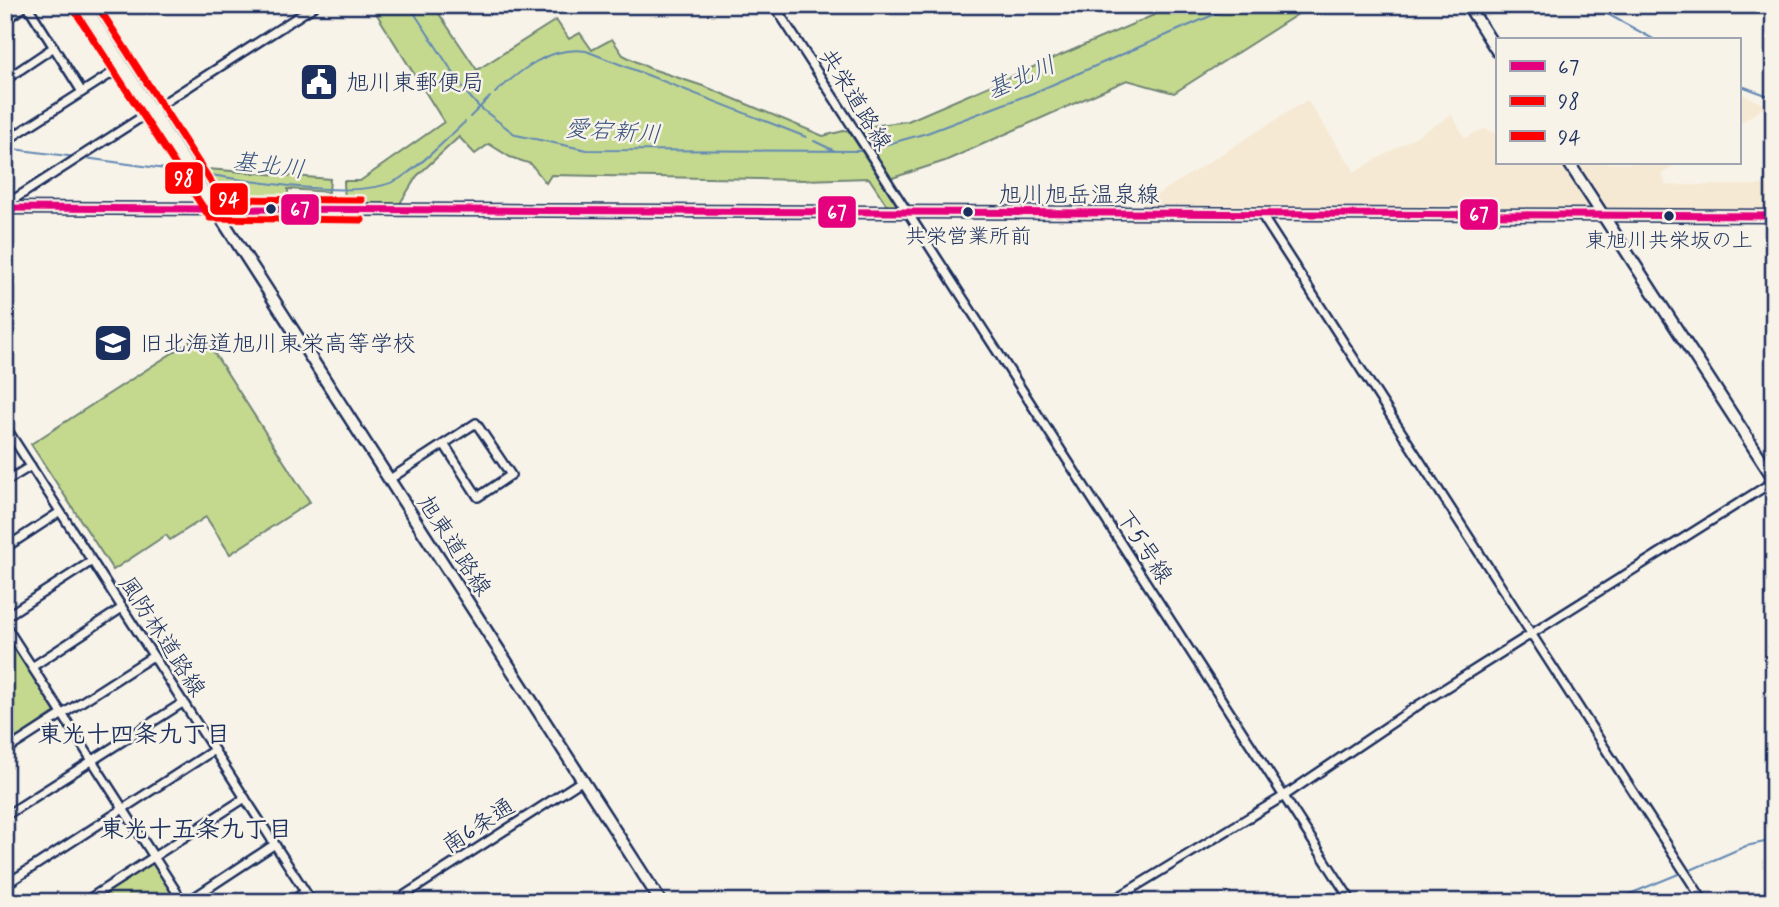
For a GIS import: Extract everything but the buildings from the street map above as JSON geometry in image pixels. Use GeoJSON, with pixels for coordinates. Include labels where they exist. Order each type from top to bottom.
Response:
{"type":"FeatureCollection","features":[{"type":"Feature","properties":{"kind":"main road","name":"旭東道路線"},"geometry":{"type":"LineString","coordinates":[[84,5],[662,902]]}},
{"type":"Feature","properties":{"kind":"main road"},"geometry":{"type":"LineString","coordinates":[[1468,5],[1496,49]]}},
{"type":"Feature","properties":{"kind":"main road"},"geometry":{"type":"LineString","coordinates":[[1570,164],[1774,480]]}},
{"type":"Feature","properties":{"kind":"main road","name":"旭川旭岳温泉線"},"geometry":{"type":"LineString","coordinates":[[5,207],[1774,216]]}},
{"type":"Feature","properties":{"kind":"street"},"geometry":{"type":"LineString","coordinates":[[5,20],[27,5],[82,92]]}},
{"type":"Feature","properties":{"kind":"street"},"geometry":{"type":"LineString","coordinates":[[5,207],[316,5]]}},
{"type":"Feature","properties":{"kind":"street","name":"共栄道路線"},"geometry":{"type":"LineString","coordinates":[[774,5],[906,212]]}},
{"type":"Feature","properties":{"kind":"street"},"geometry":{"type":"LineString","coordinates":[[5,80],[54,47]]}},
{"type":"Feature","properties":{"kind":"street"},"geometry":{"type":"LineString","coordinates":[[5,136],[12,137],[123,66]]}},
{"type":"Feature","properties":{"kind":"street","name":"下5号線"},"geometry":{"type":"LineString","coordinates":[[906,212],[1352,902]]}},
{"type":"Feature","properties":{"kind":"street"},"geometry":{"type":"LineString","coordinates":[[1261,214],[1704,902]]}},
{"type":"Feature","properties":{"kind":"street"},"geometry":{"type":"LineString","coordinates":[[390,479],[476,422],[511,475],[478,497],[444,444]]}},
{"type":"Feature","properties":{"kind":"street","name":"風防林道路線"},"geometry":{"type":"LineString","coordinates":[[5,426],[312,902]]}},
{"type":"Feature","properties":{"kind":"street"},"geometry":{"type":"LineString","coordinates":[[5,482],[32,466]]}},
{"type":"Feature","properties":{"kind":"street"},"geometry":{"type":"LineString","coordinates":[[1110,902],[1284,796],[1532,633],[1774,480]]}},
{"type":"Feature","properties":{"kind":"street"},"geometry":{"type":"LineString","coordinates":[[5,548],[60,512]]}},
{"type":"Feature","properties":{"kind":"street"},"geometry":{"type":"LineString","coordinates":[[5,617],[92,561]]}},
{"type":"Feature","properties":{"kind":"street"},"geometry":{"type":"LineString","coordinates":[[32,667],[122,608]]}},
{"type":"Feature","properties":{"kind":"street"},"geometry":{"type":"LineString","coordinates":[[5,625],[185,902],[275,844]]}},
{"type":"Feature","properties":{"kind":"street"},"geometry":{"type":"LineString","coordinates":[[5,751],[153,656]]}},
{"type":"Feature","properties":{"kind":"street"},"geometry":{"type":"LineString","coordinates":[[5,816],[184,702]]}},
{"type":"Feature","properties":{"kind":"street"},"geometry":{"type":"LineString","coordinates":[[5,885],[214,750]]}},
{"type":"Feature","properties":{"kind":"street","name":"南6条通"},"geometry":{"type":"LineString","coordinates":[[394,902],[583,780]]}},
{"type":"Feature","properties":{"kind":"street"},"geometry":{"type":"LineString","coordinates":[[84,902],[245,798]]}},
{"type":"Feature","properties":{"kind":"street"},"geometry":{"type":"LineString","coordinates":[[290,902],[305,892]]}},
{"type":"Feature","properties":{"kind":"shaded area"},"geometry":{"type":"Polygon","coordinates":[[[1740,93],[1766,106],[1740,123],[1740,93]]]}},
{"type":"Feature","properties":{"kind":"shaded area"},"geometry":{"type":"Polygon","coordinates":[[[1307,100],[1355,172],[1452,115],[1465,138],[1484,129],[1496,133],[1496,164],[1677,164],[1662,174],[1666,185],[1774,185],[1774,209],[1141,205],[1307,100]]]}},
{"type":"Feature","properties":{"kind":"green space"},"geometry":{"type":"Polygon","coordinates":[[[371,5],[433,5],[477,70],[556,20],[569,39],[580,33],[592,50],[612,39],[623,55],[649,68],[706,87],[823,136],[848,130],[900,210],[890,210],[869,178],[805,180],[551,175],[546,183],[531,164],[510,157],[489,144],[475,154],[459,137],[417,176],[399,205],[345,205],[344,181],[360,181],[444,122],[371,5]]]}},
{"type":"Feature","properties":{"kind":"green space"},"geometry":{"type":"Polygon","coordinates":[[[1177,5],[1312,5],[1174,93],[1127,80],[945,161],[889,179],[857,128],[908,121],[1177,5]]]}},
{"type":"Feature","properties":{"kind":"green space"},"geometry":{"type":"Polygon","coordinates":[[[195,168],[330,179],[329,192],[288,189],[288,202],[218,201],[195,168]]]}},
{"type":"Feature","properties":{"kind":"green space"},"geometry":{"type":"Polygon","coordinates":[[[202,334],[310,502],[230,554],[206,517],[170,540],[166,535],[113,570],[31,444],[202,334]]]}},
{"type":"Feature","properties":{"kind":"green space"},"geometry":{"type":"Polygon","coordinates":[[[5,633],[55,712],[5,746],[5,633]]]}},
{"type":"Feature","properties":{"kind":"green space"},"geometry":{"type":"Polygon","coordinates":[[[154,857],[183,902],[90,902],[154,857]]]}},
{"type":"Feature","properties":{"kind":"waterway","name":"愛宕新川"},"geometry":{"type":"LineString","coordinates":[[409,5],[465,91],[478,106],[516,135],[587,150],[864,151]]}},
{"type":"Feature","properties":{"kind":"waterway","name":"基北川"},"geometry":{"type":"LineString","coordinates":[[870,149],[927,133],[1033,93],[1236,5]]}},
{"type":"Feature","properties":{"kind":"waterway","name":"基北川"},"geometry":{"type":"LineString","coordinates":[[1591,5],[1651,38]]}},
{"type":"Feature","properties":{"kind":"waterway","name":"基北川"},"geometry":{"type":"LineString","coordinates":[[495,93],[525,68],[548,56],[573,50],[586,51],[806,137]]}},
{"type":"Feature","properties":{"kind":"waterway","name":"基北川"},"geometry":{"type":"LineString","coordinates":[[1740,85],[1774,98]]}},
{"type":"Feature","properties":{"kind":"waterway","name":"愛宕新川"},"geometry":{"type":"LineString","coordinates":[[470,117],[490,97]]}},
{"type":"Feature","properties":{"kind":"waterway","name":"基北川"},"geometry":{"type":"LineString","coordinates":[[196,173],[300,187],[357,189],[381,186],[408,173],[465,122]]}},
{"type":"Feature","properties":{"kind":"waterway","name":"基北川"},"geometry":{"type":"LineString","coordinates":[[814,141],[835,151]]}},
{"type":"Feature","properties":{"kind":"waterway","name":"基北川"},"geometry":{"type":"LineString","coordinates":[[5,148],[76,157]]}},
{"type":"Feature","properties":{"kind":"waterway","name":"基北川"},"geometry":{"type":"LineString","coordinates":[[85,158],[187,172]]}},
{"type":"Feature","properties":{"kind":"waterway"},"geometry":{"type":"LineString","coordinates":[[1686,872],[1746,846],[1774,840]]}},
{"type":"Feature","properties":{"kind":"waterway"},"geometry":{"type":"LineString","coordinates":[[1610,902],[1681,873]]}},
{"type":"Feature","properties":{"kind":"transit line","name":"94"},"geometry":{"type":"LineString","coordinates":[[97,5],[222,199],[362,200]]}},
{"type":"Feature","properties":{"kind":"transit line","name":"98"},"geometry":{"type":"LineString","coordinates":[[75,11],[210,218],[362,220]]}},
{"type":"Feature","properties":{"kind":"transit line","name":"67"},"geometry":{"type":"LineString","coordinates":[[5,208],[1774,216]]}},
{"type":"Feature","properties":{"kind":"place","name":"旭川東郵便局"},"geometry":{"type":"Point","coordinates":[319,82]}},
{"type":"Feature","properties":{"kind":"place","name":"共栄営業所前"},"geometry":{"type":"Point","coordinates":[968,212]}},
{"type":"Feature","properties":{"kind":"place","name":"東旭川共栄坂の上"},"geometry":{"type":"Point","coordinates":[1669,216]}},
{"type":"Feature","properties":{"kind":"place","name":"旧北海道旭川東栄高等学校"},"geometry":{"type":"Point","coordinates":[113,343]}},
{"type":"Feature","properties":{"kind":"district","name":"東光十四条九丁目"},"geometry":{"type":"Point","coordinates":[134,734]}},
{"type":"Feature","properties":{"kind":"district","name":"東光十五条九丁目"},"geometry":{"type":"Point","coordinates":[196,829]}}]}
